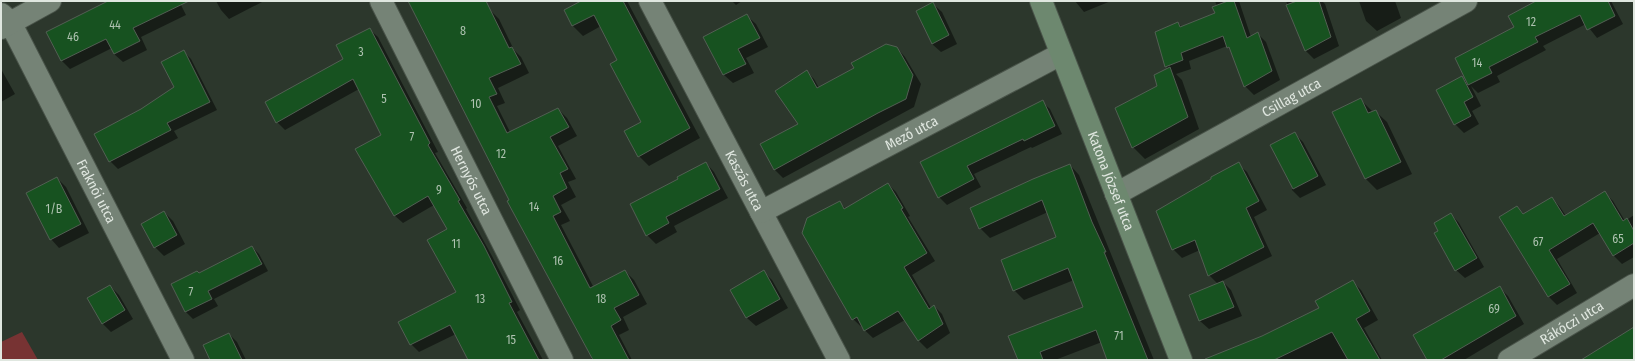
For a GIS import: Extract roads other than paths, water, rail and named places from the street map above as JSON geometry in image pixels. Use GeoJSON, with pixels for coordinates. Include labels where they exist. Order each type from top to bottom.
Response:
{"type":"FeatureCollection","features":[{"type":"Feature","properties":{"kind":"street"},"geometry":{"type":"LineString","coordinates":[[4,21],[50,1]]}},
{"type":"Feature","properties":{"kind":"street","name":"Hernyós utca"},"geometry":{"type":"LineString","coordinates":[[381,1],[562,360]]}},
{"type":"Feature","properties":{"kind":"street","name":"Kaszás utca"},"geometry":{"type":"LineString","coordinates":[[650,1],[839,360]]}},
{"type":"Feature","properties":{"kind":"street","name":"Katona József utca"},"geometry":{"type":"LineString","coordinates":[[1041,1],[1182,360]]}},
{"type":"Feature","properties":{"kind":"street","name":"Csillag utca"},"geometry":{"type":"LineString","coordinates":[[1116,194],[1466,1]]}},
{"type":"Feature","properties":{"kind":"street","name":"Fraknói utca"},"geometry":{"type":"LineString","coordinates":[[4,21],[183,360]]}},
{"type":"Feature","properties":{"kind":"street","name":"Mező utca"},"geometry":{"type":"LineString","coordinates":[[761,212],[1061,54]]}},
{"type":"Feature","properties":{"kind":"street","name":"Rákóczi utca"},"geometry":{"type":"LineString","coordinates":[[1509,360],[1634,285]]}}]}
